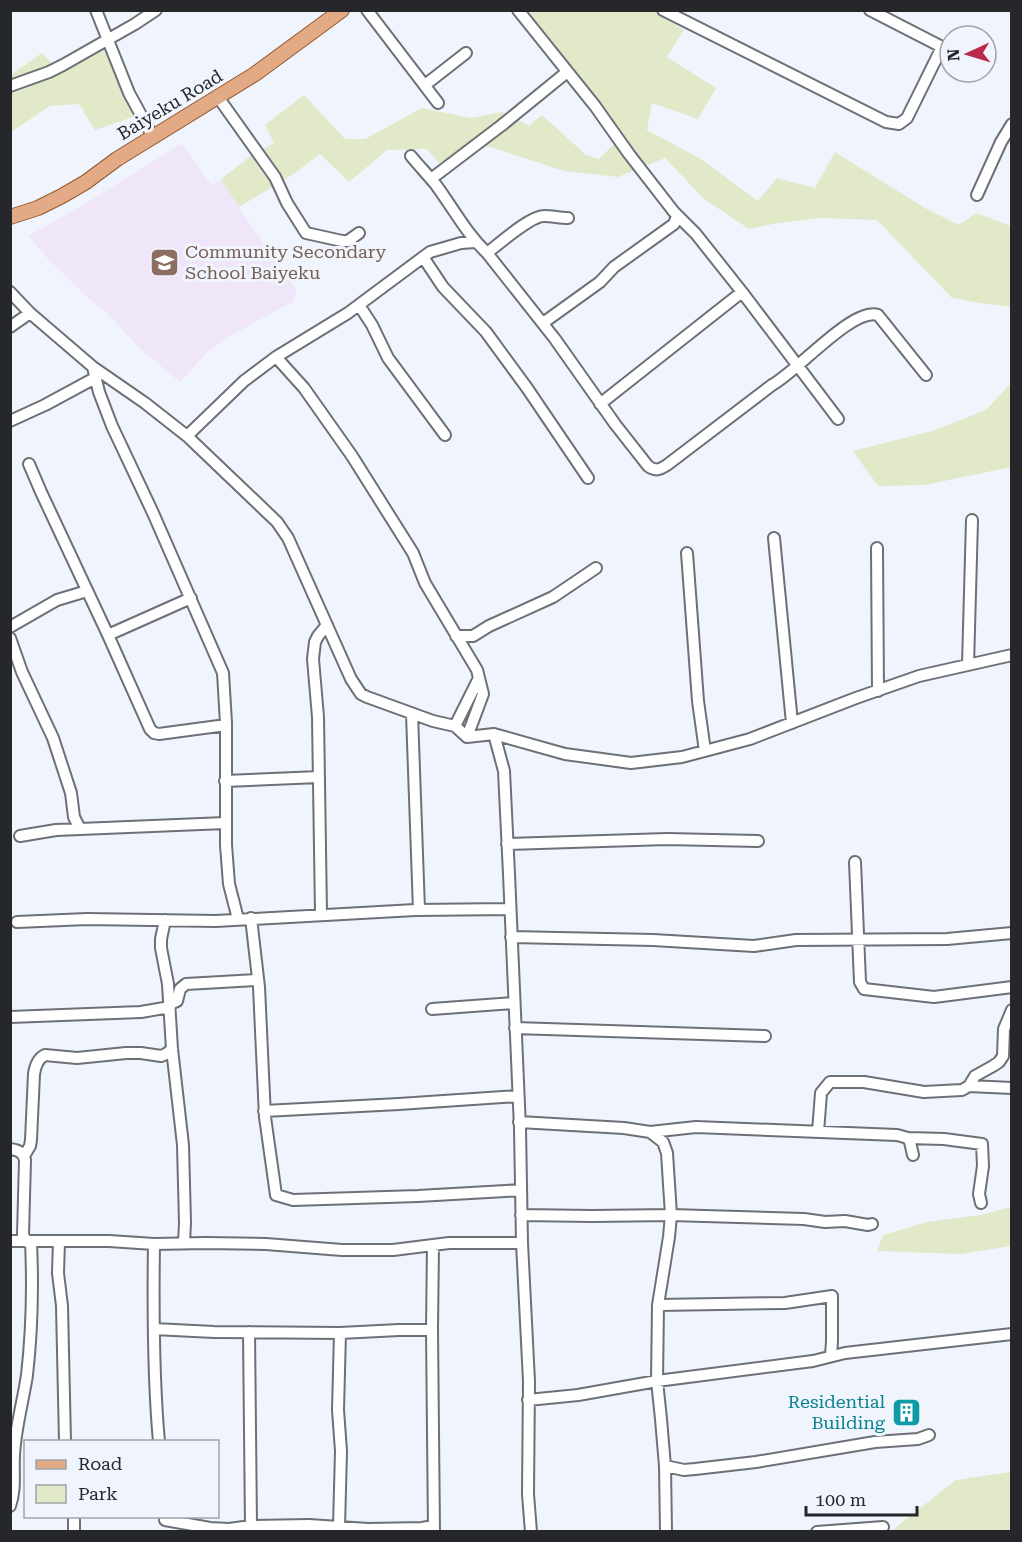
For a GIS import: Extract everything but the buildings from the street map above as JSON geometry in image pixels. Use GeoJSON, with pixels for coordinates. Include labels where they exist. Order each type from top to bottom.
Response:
{"type":"FeatureCollection","features":[{"type":"Feature","properties":{"kind":"main road","name":"Baiyeku Road"},"geometry":{"type":"LineString","coordinates":[[10,218],[38,208],[86,182],[117,159],[255,75],[342,10]]}},
{"type":"Feature","properties":{"kind":"street"},"geometry":{"type":"LineString","coordinates":[[96,10],[129,93],[153,138]]}},
{"type":"Feature","properties":{"kind":"street"},"geometry":{"type":"LineString","coordinates":[[10,86],[50,72],[156,10]]}},
{"type":"Feature","properties":{"kind":"street"},"geometry":{"type":"LineString","coordinates":[[367,10],[438,103]]}},
{"type":"Feature","properties":{"kind":"street"},"geometry":{"type":"LineString","coordinates":[[518,10],[595,106],[675,220],[686,224],[696,234],[799,360],[838,419]]}},
{"type":"Feature","properties":{"kind":"street"},"geometry":{"type":"LineString","coordinates":[[663,10],[885,122],[899,124],[907,118],[942,47],[870,10]]}},
{"type":"Feature","properties":{"kind":"street"},"geometry":{"type":"LineString","coordinates":[[425,85],[466,53]]}},
{"type":"Feature","properties":{"kind":"street"},"geometry":{"type":"LineString","coordinates":[[431,179],[567,72]]}},
{"type":"Feature","properties":{"kind":"street"},"geometry":{"type":"LineString","coordinates":[[218,97],[271,170],[287,203],[306,233],[342,241],[348,241],[359,234]]}},
{"type":"Feature","properties":{"kind":"street"},"geometry":{"type":"LineString","coordinates":[[977,195],[1011,124]]}},
{"type":"Feature","properties":{"kind":"street"},"geometry":{"type":"LineString","coordinates":[[411,156],[431,179],[475,242],[487,253],[543,323],[600,404],[652,469],[659,469],[667,465],[778,381],[799,360],[856,318],[874,313],[878,315],[926,375]]}},
{"type":"Feature","properties":{"kind":"street"},"geometry":{"type":"LineString","coordinates":[[487,253],[527,222],[536,218],[542,216],[568,218]]}},
{"type":"Feature","properties":{"kind":"street"},"geometry":{"type":"LineString","coordinates":[[543,323],[600,282],[614,267],[675,220]]}},
{"type":"Feature","properties":{"kind":"street"},"geometry":{"type":"LineString","coordinates":[[187,436],[244,381],[276,357],[348,314],[423,257],[436,249],[475,242]]}},
{"type":"Feature","properties":{"kind":"street"},"geometry":{"type":"LineString","coordinates":[[423,257],[443,287],[486,332],[588,478]]}},
{"type":"Feature","properties":{"kind":"street"},"geometry":{"type":"LineString","coordinates":[[10,292],[94,372],[111,380],[145,403],[187,436],[277,522],[292,548],[351,679],[361,694],[412,714],[455,726],[467,737],[494,734],[565,754],[631,763],[682,757],[750,739],[920,676],[1011,655]]}},
{"type":"Feature","properties":{"kind":"street"},"geometry":{"type":"LineString","coordinates":[[600,404],[742,292]]}},
{"type":"Feature","properties":{"kind":"street"},"geometry":{"type":"LineString","coordinates":[[359,305],[388,358],[445,435]]}},
{"type":"Feature","properties":{"kind":"street"},"geometry":{"type":"LineString","coordinates":[[10,327],[30,312]]}},
{"type":"Feature","properties":{"kind":"street"},"geometry":{"type":"LineString","coordinates":[[276,357],[304,388],[352,456],[413,553],[425,583],[477,670],[483,694],[467,737]]}},
{"type":"Feature","properties":{"kind":"street"},"geometry":{"type":"LineString","coordinates":[[94,372],[111,426],[153,513],[223,673],[225,845],[230,884],[238,919]]}},
{"type":"Feature","properties":{"kind":"street"},"geometry":{"type":"LineString","coordinates":[[10,422],[45,405],[94,372]]}},
{"type":"Feature","properties":{"kind":"street"},"geometry":{"type":"LineString","coordinates":[[99,392],[111,380]]}},
{"type":"Feature","properties":{"kind":"street"},"geometry":{"type":"LineString","coordinates":[[30,464],[150,729],[154,733],[225,725]]}},
{"type":"Feature","properties":{"kind":"street"},"geometry":{"type":"LineString","coordinates":[[968,665],[972,520]]}},
{"type":"Feature","properties":{"kind":"street"},"geometry":{"type":"LineString","coordinates":[[774,538],[792,723]]}},
{"type":"Feature","properties":{"kind":"street"},"geometry":{"type":"LineString","coordinates":[[877,548],[878,691]]}},
{"type":"Feature","properties":{"kind":"street"},"geometry":{"type":"LineString","coordinates":[[687,553],[698,701],[705,751]]}},
{"type":"Feature","properties":{"kind":"street"},"geometry":{"type":"LineString","coordinates":[[465,651],[473,636],[489,626],[553,597],[596,568]]}},
{"type":"Feature","properties":{"kind":"street"},"geometry":{"type":"LineString","coordinates":[[10,627],[57,600],[87,591]]}},
{"type":"Feature","properties":{"kind":"street"},"geometry":{"type":"LineString","coordinates":[[108,635],[191,598]]}},
{"type":"Feature","properties":{"kind":"street"},"geometry":{"type":"LineString","coordinates":[[321,914],[318,717],[313,659],[315,642],[327,626]]}},
{"type":"Feature","properties":{"kind":"street"},"geometry":{"type":"LineString","coordinates":[[456,636],[473,636]]}},
{"type":"Feature","properties":{"kind":"street"},"geometry":{"type":"LineString","coordinates":[[10,638],[22,672],[53,738],[71,793],[74,817],[80,830]]}},
{"type":"Feature","properties":{"kind":"street"},"geometry":{"type":"LineString","coordinates":[[455,726],[479,678]]}},
{"type":"Feature","properties":{"kind":"street"},"geometry":{"type":"LineString","coordinates":[[412,714],[419,910]]}},
{"type":"Feature","properties":{"kind":"street"},"geometry":{"type":"LineString","coordinates":[[494,734],[504,771],[529,1382],[528,1494],[531,1532]]}},
{"type":"Feature","properties":{"kind":"street"},"geometry":{"type":"LineString","coordinates":[[225,781],[319,777]]}},
{"type":"Feature","properties":{"kind":"street"},"geometry":{"type":"LineString","coordinates":[[65,830],[74,817]]}},
{"type":"Feature","properties":{"kind":"street"},"geometry":{"type":"LineString","coordinates":[[20,836],[65,830],[225,823]]}},
{"type":"Feature","properties":{"kind":"street"},"geometry":{"type":"LineString","coordinates":[[507,844],[667,839],[758,841]]}},
{"type":"Feature","properties":{"kind":"street"},"geometry":{"type":"LineString","coordinates":[[855,862],[860,982],[864,990],[934,997],[1011,987]]}},
{"type":"Feature","properties":{"kind":"street"},"geometry":{"type":"LineString","coordinates":[[17,922],[87,919],[238,919],[419,910],[510,909]]}},
{"type":"Feature","properties":{"kind":"street"},"geometry":{"type":"LineString","coordinates":[[251,918],[263,1054],[264,1111],[276,1195],[293,1200],[521,1190]]}},
{"type":"Feature","properties":{"kind":"street"},"geometry":{"type":"LineString","coordinates":[[165,920],[161,948],[168,984],[172,1049],[183,1145],[184,1244]]}},
{"type":"Feature","properties":{"kind":"street"},"geometry":{"type":"LineString","coordinates":[[511,937],[653,940],[754,946],[796,940],[947,939],[1011,933]]}},
{"type":"Feature","properties":{"kind":"street"},"geometry":{"type":"LineString","coordinates":[[10,1017],[141,1012],[170,1006],[177,1001],[180,989],[186,984],[258,980]]}},
{"type":"Feature","properties":{"kind":"street"},"geometry":{"type":"LineString","coordinates":[[432,1009],[514,1003]]}},
{"type":"Feature","properties":{"kind":"street"},"geometry":{"type":"LineString","coordinates":[[819,1132],[821,1092],[830,1082],[864,1082],[924,1092],[962,1090],[969,1086],[975,1076],[993,1066],[1003,1056],[1004,1029],[1011,1010]]}},
{"type":"Feature","properties":{"kind":"street"},"geometry":{"type":"LineString","coordinates":[[515,1028],[765,1036]]}},
{"type":"Feature","properties":{"kind":"street"},"geometry":{"type":"LineString","coordinates":[[10,1506],[14,1489],[14,1456],[27,1375],[33,1278],[22,1240],[24,1156],[31,1140],[35,1066],[45,1055],[77,1058],[141,1053],[161,1056],[172,1049]]}},
{"type":"Feature","properties":{"kind":"street"},"geometry":{"type":"LineString","coordinates":[[969,1086],[1011,1088]]}},
{"type":"Feature","properties":{"kind":"street"},"geometry":{"type":"LineString","coordinates":[[264,1111],[518,1096]]}},
{"type":"Feature","properties":{"kind":"street"},"geometry":{"type":"LineString","coordinates":[[519,1122],[624,1128],[650,1132],[696,1127],[897,1135],[908,1138],[944,1139],[982,1144],[983,1166],[979,1194],[981,1203]]}},
{"type":"Feature","properties":{"kind":"street"},"geometry":{"type":"LineString","coordinates":[[650,1132],[663,1142],[667,1153],[671,1215],[658,1305],[657,1381],[665,1466],[666,1532]]}},
{"type":"Feature","properties":{"kind":"street"},"geometry":{"type":"LineString","coordinates":[[908,1138],[913,1155]]}},
{"type":"Feature","properties":{"kind":"street"},"geometry":{"type":"LineString","coordinates":[[10,1149],[24,1156]]}},
{"type":"Feature","properties":{"kind":"street"},"geometry":{"type":"LineString","coordinates":[[522,1215],[671,1215],[804,1219],[873,1224]]}},
{"type":"Feature","properties":{"kind":"street"},"geometry":{"type":"LineString","coordinates":[[22,1240],[154,1244],[266,1244],[342,1250],[393,1250],[449,1243],[522,1244]]}},
{"type":"Feature","properties":{"kind":"street"},"geometry":{"type":"LineString","coordinates":[[59,1241],[58,1273],[62,1306],[65,1440]]}},
{"type":"Feature","properties":{"kind":"street"},"geometry":{"type":"LineString","coordinates":[[154,1244],[154,1329],[159,1440]]}},
{"type":"Feature","properties":{"kind":"street"},"geometry":{"type":"LineString","coordinates":[[166,1532],[165,1518],[210,1528],[229,1529],[250,1526],[309,1525],[368,1529],[434,1529],[433,1245]]}},
{"type":"Feature","properties":{"kind":"street"},"geometry":{"type":"LineString","coordinates":[[658,1305],[784,1303],[832,1296],[831,1356]]}},
{"type":"Feature","properties":{"kind":"street"},"geometry":{"type":"LineString","coordinates":[[154,1329],[340,1333],[432,1330]]}},
{"type":"Feature","properties":{"kind":"street"},"geometry":{"type":"LineString","coordinates":[[249,1332],[250,1526]]}},
{"type":"Feature","properties":{"kind":"street"},"geometry":{"type":"LineString","coordinates":[[339,1527],[340,1333]]}},
{"type":"Feature","properties":{"kind":"street"},"geometry":{"type":"LineString","coordinates":[[528,1400],[578,1395],[657,1381],[813,1361],[845,1353],[1011,1334]]}},
{"type":"Feature","properties":{"kind":"street"},"geometry":{"type":"LineString","coordinates":[[665,1466],[684,1470],[706,1468],[875,1442],[918,1439],[929,1435]]}},
{"type":"Feature","properties":{"kind":"street"},"geometry":{"type":"LineString","coordinates":[[817,1532],[883,1527]]}},
{"type":"Feature","properties":{"kind":"shaded area","name":"Community Secondary School Baiyeku"},"geometry":{"type":"Polygon","coordinates":[[[182,143],[212,186],[221,179],[297,290],[294,301],[228,337],[209,351],[180,382],[139,348],[107,313],[48,259],[28,236],[88,202],[182,143]]]}},
{"type":"Feature","properties":{"kind":"green space"},"geometry":{"type":"Polygon","coordinates":[[[528,11],[652,11],[684,30],[667,57],[716,88],[698,119],[652,103],[647,130],[701,159],[758,201],[777,178],[815,188],[835,152],[925,208],[959,225],[976,213],[1011,226],[1011,307],[952,298],[877,220],[821,218],[749,229],[704,199],[665,158],[618,177],[564,171],[490,147],[471,145],[439,163],[427,149],[387,150],[349,182],[320,154],[295,173],[239,207],[221,179],[252,155],[274,143],[265,125],[304,95],[345,139],[365,139],[422,108],[471,118],[502,112],[529,126],[542,115],[586,155],[599,159],[624,134],[528,11]]]}},
{"type":"Feature","properties":{"kind":"green space"},"geometry":{"type":"Polygon","coordinates":[[[97,38],[139,115],[95,130],[79,104],[50,106],[11,132],[11,75],[42,53],[52,63],[97,38]]]}},
{"type":"Feature","properties":{"kind":"green space"},"geometry":{"type":"Polygon","coordinates":[[[1011,383],[1011,467],[925,485],[878,486],[853,451],[932,431],[986,410],[1011,383]]]}},
{"type":"Feature","properties":{"kind":"green space"},"geometry":{"type":"Polygon","coordinates":[[[1011,1207],[1011,1246],[961,1254],[877,1251],[883,1235],[927,1222],[980,1215],[1011,1207]]]}},
{"type":"Feature","properties":{"kind":"green space"},"geometry":{"type":"Polygon","coordinates":[[[1011,1472],[1011,1531],[891,1531],[956,1480],[1011,1472]]]}},
{"type":"Feature","properties":{"kind":"place","name":"Community Secondary School Baiyeku"},"geometry":{"type":"Point","coordinates":[164,262]}},
{"type":"Feature","properties":{"kind":"place","name":"Residential Building"},"geometry":{"type":"Point","coordinates":[906,1412]}}]}
